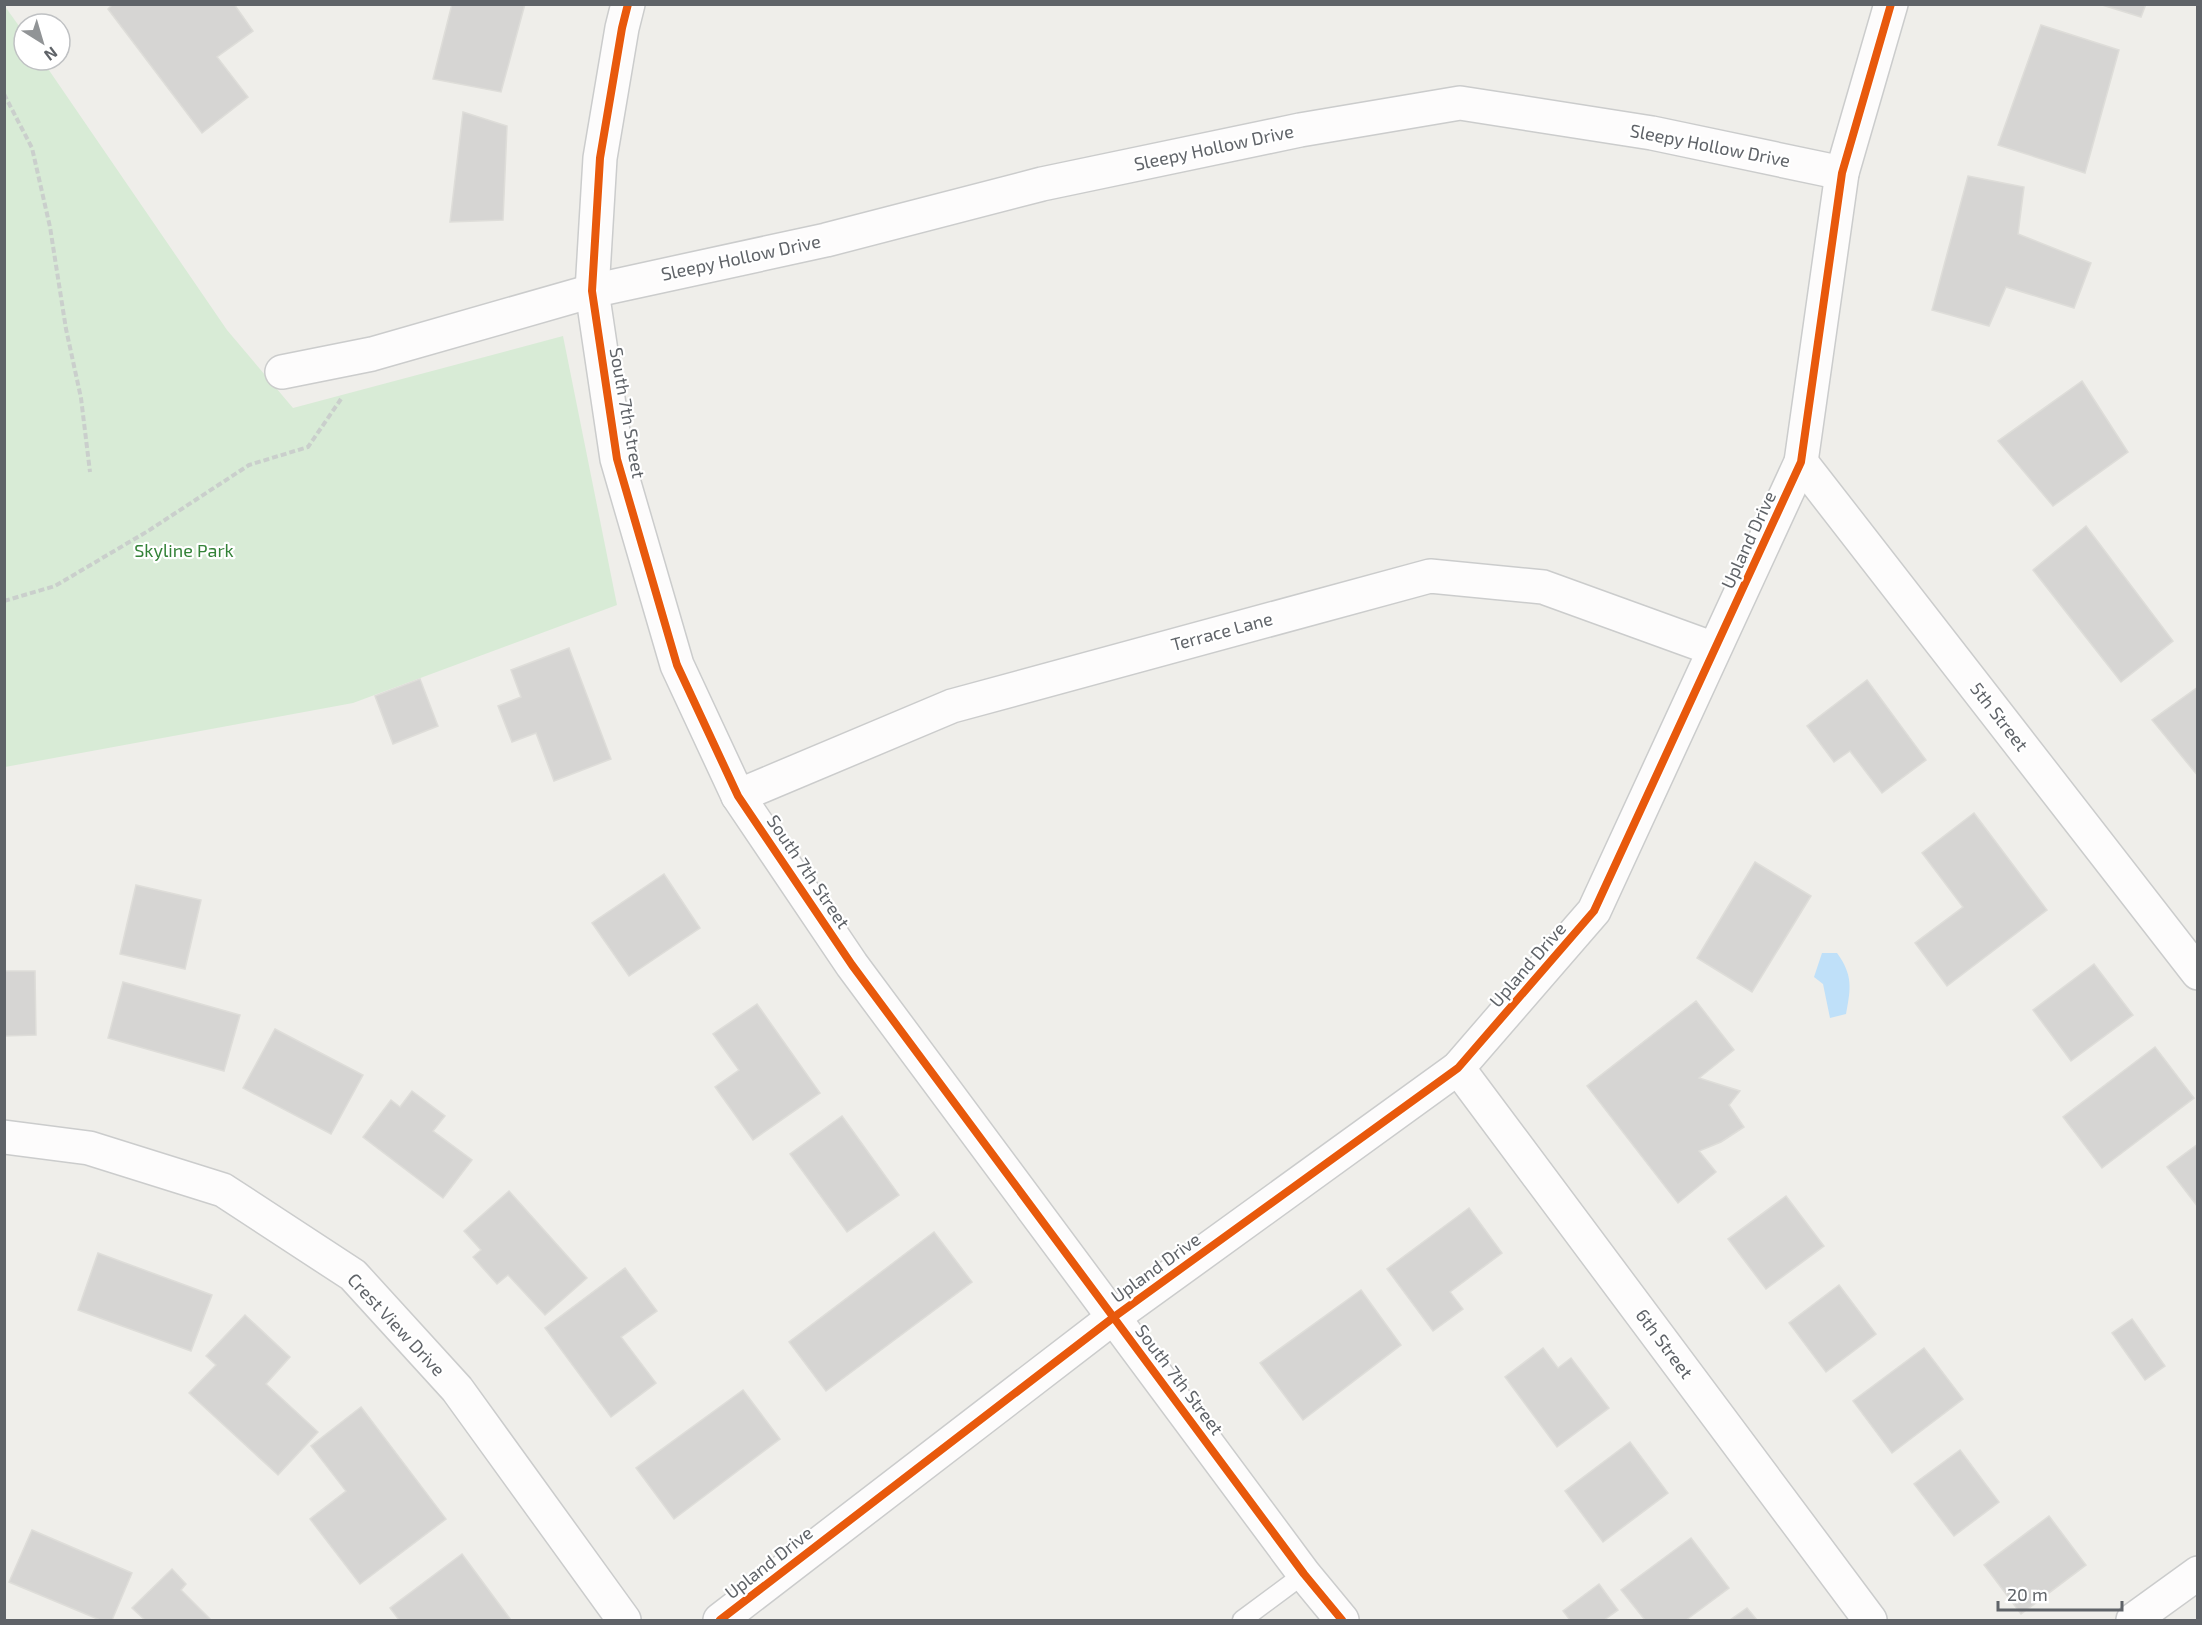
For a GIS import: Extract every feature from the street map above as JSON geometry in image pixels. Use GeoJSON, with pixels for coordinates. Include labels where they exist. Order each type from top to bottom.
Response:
{"type":"FeatureCollection","features":[{"type":"Feature","properties":{"kind":"street","name":"South 7th Street"},"geometry":{"type":"LineString","coordinates":[[628,4],[621,28],[600,158],[592,291],[617,459],[677,665],[738,796],[852,965],[1304,1574],[1342,1620]]}},
{"type":"Feature","properties":{"kind":"street","name":"Upland Drive"},"geometry":{"type":"LineString","coordinates":[[720,1620],[1114,1317],[1458,1068],[1594,911],[1801,462],[1842,173],[1891,4]]}},
{"type":"Feature","properties":{"kind":"street","name":"Sleepy Hollow Drive"},"geometry":{"type":"LineString","coordinates":[[282,372],[372,354],[592,291],[826,240],[1042,184],[1300,130],[1460,103],[1652,133],[1842,173]]}},
{"type":"Feature","properties":{"kind":"street","name":"5th Street"},"geometry":{"type":"LineString","coordinates":[[1801,462],[2198,973]]}},
{"type":"Feature","properties":{"kind":"street","name":"Terrace Lane"},"geometry":{"type":"LineString","coordinates":[[738,796],[952,706],[1430,576],[1543,588],[1714,649]]}},
{"type":"Feature","properties":{"kind":"street","name":"6th Street"},"geometry":{"type":"LineString","coordinates":[[1458,1068],[1870,1620]]}},
{"type":"Feature","properties":{"kind":"street","name":"Crest View Drive"},"geometry":{"type":"LineString","coordinates":[[4,1137],[89,1148],[224,1190],[353,1275],[457,1389],[624,1620]]}},
{"type":"Feature","properties":{"kind":"street"},"geometry":{"type":"LineString","coordinates":[[2133,1620],[2198,1573]]}},
{"type":"Feature","properties":{"kind":"lane"},"geometry":{"type":"LineString","coordinates":[[1242,1620],[1304,1574]]}},
{"type":"Feature","properties":{"kind":"path"},"geometry":{"type":"LineString","coordinates":[[4,94],[32,148],[50,227],[66,329],[81,398],[90,472]]}},
{"type":"Feature","properties":{"kind":"path"},"geometry":{"type":"LineString","coordinates":[[4,601],[56,586],[148,531],[249,465],[308,447],[372,354]]}},
{"type":"Feature","properties":{"kind":"green space","name":"Skyline Park"},"geometry":{"type":"Polygon","coordinates":[[[4,5],[12,16],[12,72],[50,72],[227,330],[293,408],[563,336],[617,605],[353,703],[5,767],[4,5]]]}},
{"type":"Feature","properties":{"kind":"water"},"geometry":{"type":"Polygon","coordinates":[[[1822,953],[1837,953],[1846,968],[1850,989],[1846,1014],[1830,1018],[1823,984],[1814,977],[1822,953]]]}},
{"type":"Feature","properties":{"kind":"building"},"geometry":{"type":"Polygon","coordinates":[[[113,4],[234,4],[253,31],[217,57],[248,97],[202,133],[108,9],[113,4]]]}},
{"type":"Feature","properties":{"kind":"building"},"geometry":{"type":"Polygon","coordinates":[[[452,4],[525,4],[501,92],[433,79],[452,4]]]}},
{"type":"Feature","properties":{"kind":"building"},"geometry":{"type":"Polygon","coordinates":[[[2099,4],[2146,4],[2141,17],[2099,4]]]}},
{"type":"Feature","properties":{"kind":"building"},"geometry":{"type":"Polygon","coordinates":[[[2041,25],[2119,50],[2085,173],[1998,145],[2041,25]]]}},
{"type":"Feature","properties":{"kind":"building"},"geometry":{"type":"Polygon","coordinates":[[[463,112],[507,126],[503,220],[450,222],[463,112]]]}},
{"type":"Feature","properties":{"kind":"building"},"geometry":{"type":"Polygon","coordinates":[[[1968,176],[2024,187],[2018,234],[2091,263],[2074,308],[2006,287],[1989,326],[1932,310],[1968,176]]]}},
{"type":"Feature","properties":{"kind":"building"},"geometry":{"type":"Polygon","coordinates":[[[2082,381],[2128,452],[2053,506],[1998,441],[2082,381]]]}},
{"type":"Feature","properties":{"kind":"building"},"geometry":{"type":"Polygon","coordinates":[[[2086,526],[2173,641],[2121,682],[2033,570],[2086,526]]]}},
{"type":"Feature","properties":{"kind":"building"},"geometry":{"type":"Polygon","coordinates":[[[569,648],[611,759],[554,781],[536,733],[512,742],[498,706],[521,697],[511,670],[569,648]]]}},
{"type":"Feature","properties":{"kind":"building"},"geometry":{"type":"Polygon","coordinates":[[[420,679],[438,726],[393,744],[375,696],[420,679]]]}},
{"type":"Feature","properties":{"kind":"building"},"geometry":{"type":"Polygon","coordinates":[[[1867,680],[1926,760],[1882,793],[1850,751],[1834,762],[1807,726],[1867,680]]]}},
{"type":"Feature","properties":{"kind":"building"},"geometry":{"type":"Polygon","coordinates":[[[2198,687],[2198,776],[2152,720],[2198,687]]]}},
{"type":"Feature","properties":{"kind":"building"},"geometry":{"type":"Polygon","coordinates":[[[1974,813],[2047,910],[1947,986],[1915,943],[1963,907],[1922,853],[1974,813]]]}},
{"type":"Feature","properties":{"kind":"building"},"geometry":{"type":"Polygon","coordinates":[[[1755,862],[1811,896],[1752,992],[1697,958],[1755,862]]]}},
{"type":"Feature","properties":{"kind":"building"},"geometry":{"type":"Polygon","coordinates":[[[664,874],[700,928],[629,976],[592,923],[664,874]]]}},
{"type":"Feature","properties":{"kind":"building"},"geometry":{"type":"Polygon","coordinates":[[[136,885],[201,900],[185,969],[120,954],[136,885]]]}},
{"type":"Feature","properties":{"kind":"building"},"geometry":{"type":"Polygon","coordinates":[[[2094,964],[2133,1015],[2071,1061],[2033,1010],[2094,964]]]}},
{"type":"Feature","properties":{"kind":"building"},"geometry":{"type":"Polygon","coordinates":[[[4,971],[35,971],[36,1035],[4,1036],[4,971]]]}},
{"type":"Feature","properties":{"kind":"building"},"geometry":{"type":"Polygon","coordinates":[[[123,982],[240,1015],[224,1071],[108,1038],[123,982]]]}},
{"type":"Feature","properties":{"kind":"building"},"geometry":{"type":"Polygon","coordinates":[[[1696,1001],[1734,1050],[1699,1078],[1740,1091],[1729,1105],[1744,1127],[1721,1142],[1699,1151],[1716,1172],[1678,1203],[1587,1086],[1696,1001]]]}},
{"type":"Feature","properties":{"kind":"building"},"geometry":{"type":"Polygon","coordinates":[[[757,1004],[820,1093],[753,1140],[715,1087],[739,1070],[713,1034],[757,1004]]]}},
{"type":"Feature","properties":{"kind":"building"},"geometry":{"type":"Polygon","coordinates":[[[275,1029],[363,1075],[331,1134],[243,1088],[275,1029]]]}},
{"type":"Feature","properties":{"kind":"building"},"geometry":{"type":"Polygon","coordinates":[[[2155,1047],[2194,1098],[2102,1168],[2063,1117],[2155,1047]]]}},
{"type":"Feature","properties":{"kind":"building"},"geometry":{"type":"Polygon","coordinates":[[[412,1091],[445,1116],[433,1131],[472,1160],[443,1198],[363,1137],[391,1100],[400,1107],[412,1091]]]}},
{"type":"Feature","properties":{"kind":"building"},"geometry":{"type":"Polygon","coordinates":[[[842,1116],[899,1195],[847,1232],[790,1154],[842,1116]]]}},
{"type":"Feature","properties":{"kind":"building"},"geometry":{"type":"Polygon","coordinates":[[[2198,1144],[2198,1207],[2167,1167],[2198,1144]]]}},
{"type":"Feature","properties":{"kind":"building"},"geometry":{"type":"Polygon","coordinates":[[[509,1191],[587,1278],[545,1315],[508,1275],[497,1284],[473,1257],[481,1250],[464,1231],[509,1191]]]}},
{"type":"Feature","properties":{"kind":"building"},"geometry":{"type":"Polygon","coordinates":[[[1786,1196],[1824,1246],[1766,1289],[1728,1239],[1786,1196]]]}},
{"type":"Feature","properties":{"kind":"building"},"geometry":{"type":"Polygon","coordinates":[[[1469,1208],[1502,1253],[1450,1292],[1463,1309],[1433,1331],[1387,1269],[1469,1208]]]}},
{"type":"Feature","properties":{"kind":"building"},"geometry":{"type":"Polygon","coordinates":[[[934,1232],[972,1282],[826,1391],[789,1342],[934,1232]]]}},
{"type":"Feature","properties":{"kind":"building"},"geometry":{"type":"Polygon","coordinates":[[[98,1253],[212,1295],[191,1351],[78,1310],[98,1253]]]}},
{"type":"Feature","properties":{"kind":"building"},"geometry":{"type":"Polygon","coordinates":[[[625,1268],[657,1311],[621,1337],[656,1383],[611,1417],[545,1328],[625,1268]]]}},
{"type":"Feature","properties":{"kind":"building"},"geometry":{"type":"Polygon","coordinates":[[[1839,1285],[1876,1334],[1826,1372],[1789,1323],[1839,1285]]]}},
{"type":"Feature","properties":{"kind":"building"},"geometry":{"type":"Polygon","coordinates":[[[1361,1290],[1401,1345],[1303,1420],[1260,1363],[1361,1290]]]}},
{"type":"Feature","properties":{"kind":"building"},"geometry":{"type":"Polygon","coordinates":[[[245,1315],[290,1357],[266,1384],[318,1432],[278,1475],[189,1393],[216,1365],[206,1356],[245,1315]]]}},
{"type":"Feature","properties":{"kind":"building"},"geometry":{"type":"Polygon","coordinates":[[[2132,1319],[2165,1366],[2145,1380],[2112,1333],[2132,1319]]]}},
{"type":"Feature","properties":{"kind":"building"},"geometry":{"type":"Polygon","coordinates":[[[1543,1348],[1558,1368],[1571,1358],[1609,1408],[1557,1447],[1505,1377],[1543,1348]]]}},
{"type":"Feature","properties":{"kind":"building"},"geometry":{"type":"Polygon","coordinates":[[[1924,1348],[1963,1399],[1892,1453],[1853,1401],[1924,1348]]]}},
{"type":"Feature","properties":{"kind":"building"},"geometry":{"type":"Polygon","coordinates":[[[743,1390],[780,1439],[674,1519],[636,1468],[743,1390]]]}},
{"type":"Feature","properties":{"kind":"building"},"geometry":{"type":"Polygon","coordinates":[[[361,1407],[446,1519],[360,1584],[310,1519],[346,1491],[311,1446],[361,1407]]]}},
{"type":"Feature","properties":{"kind":"building"},"geometry":{"type":"Polygon","coordinates":[[[1630,1442],[1668,1493],[1603,1542],[1565,1491],[1630,1442]]]}},
{"type":"Feature","properties":{"kind":"building"},"geometry":{"type":"Polygon","coordinates":[[[1960,1450],[1999,1502],[1954,1536],[1914,1484],[1960,1450]]]}},
{"type":"Feature","properties":{"kind":"building"},"geometry":{"type":"Polygon","coordinates":[[[2049,1516],[2086,1565],[2021,1614],[1984,1565],[2049,1516]]]}},
{"type":"Feature","properties":{"kind":"building"},"geometry":{"type":"Polygon","coordinates":[[[32,1530],[132,1573],[112,1620],[100,1620],[9,1582],[32,1530]]]}},
{"type":"Feature","properties":{"kind":"building"},"geometry":{"type":"Polygon","coordinates":[[[1691,1538],[1729,1588],[1686,1620],[1645,1620],[1621,1590],[1691,1538]]]}},
{"type":"Feature","properties":{"kind":"building"},"geometry":{"type":"Polygon","coordinates":[[[462,1554],[511,1620],[399,1620],[390,1608],[462,1554]]]}},
{"type":"Feature","properties":{"kind":"building"},"geometry":{"type":"Polygon","coordinates":[[[172,1569],[186,1584],[181,1590],[211,1620],[145,1620],[132,1608],[172,1569]]]}},
{"type":"Feature","properties":{"kind":"building"},"geometry":{"type":"Polygon","coordinates":[[[1599,1584],[1618,1610],[1604,1620],[1570,1620],[1563,1611],[1599,1584]]]}},
{"type":"Feature","properties":{"kind":"building"},"geometry":{"type":"Polygon","coordinates":[[[1747,1608],[1757,1620],[1730,1620],[1747,1608]]]}},
{"type":"Feature","properties":{"kind":"cycle path"},"geometry":{"type":"LineString","coordinates":[[628,4],[600,158],[592,291],[617,459],[677,665],[738,796],[852,965],[1304,1574],[1342,1620]]}},
{"type":"Feature","properties":{"kind":"cycle path"},"geometry":{"type":"LineString","coordinates":[[720,1620],[1114,1317],[1458,1068],[1594,911],[1801,462],[1842,173],[1891,4]]}}]}
